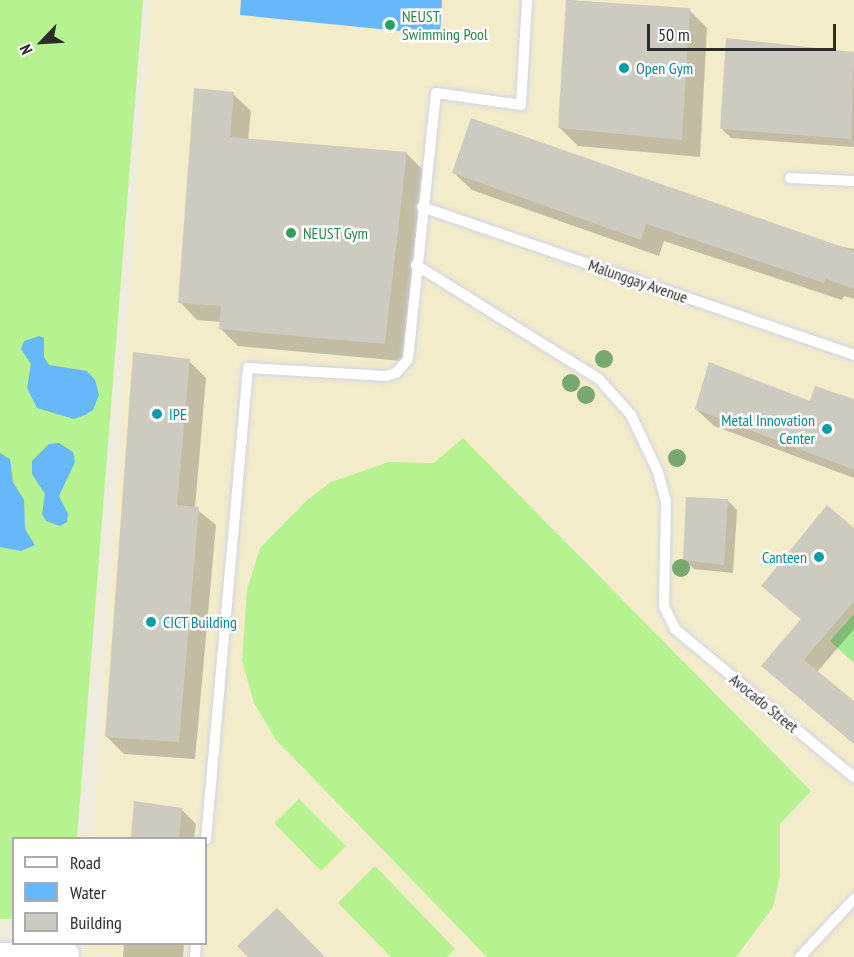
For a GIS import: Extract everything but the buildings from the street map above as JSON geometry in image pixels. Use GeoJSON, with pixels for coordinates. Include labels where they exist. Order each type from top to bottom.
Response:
{"type":"FeatureCollection","features":[{"type":"Feature","properties":{"kind":"street"},"geometry":{"type":"LineString","coordinates":[[0,954],[68,954]]}},
{"type":"Feature","properties":{"kind":"lane"},"geometry":{"type":"LineString","coordinates":[[206,837],[248,368],[386,376],[396,373],[408,359],[416,265],[436,93],[521,105],[527,0]]}},
{"type":"Feature","properties":{"kind":"lane"},"geometry":{"type":"LineString","coordinates":[[790,178],[854,181]]}},
{"type":"Feature","properties":{"kind":"lane","name":"Malunggay Avenue"},"geometry":{"type":"LineString","coordinates":[[423,207],[854,355]]}},
{"type":"Feature","properties":{"kind":"lane","name":"Avocado Street"},"geometry":{"type":"LineString","coordinates":[[416,265],[599,379],[631,415],[658,472],[666,502],[664,606],[675,629],[854,777]]}},
{"type":"Feature","properties":{"kind":"lane"},"geometry":{"type":"LineString","coordinates":[[800,957],[854,899]]}},
{"type":"Feature","properties":{"kind":"shaded area"},"geometry":{"type":"Polygon","coordinates":[[[150,0],[854,0],[854,957],[85,957],[86,945],[207,945],[207,837],[93,837],[150,0]]]}},
{"type":"Feature","properties":{"kind":"green space"},"geometry":{"type":"Polygon","coordinates":[[[0,0],[143,0],[77,837],[12,837],[12,919],[0,919],[0,0]]]}},
{"type":"Feature","properties":{"kind":"green space"},"geometry":{"type":"Polygon","coordinates":[[[463,438],[811,791],[780,824],[780,875],[773,907],[736,957],[487,957],[276,740],[254,703],[242,661],[247,590],[260,548],[306,501],[331,482],[389,462],[434,463],[463,438]]]}},
{"type":"Feature","properties":{"kind":"green space"},"geometry":{"type":"Polygon","coordinates":[[[854,614],[854,663],[830,641],[854,614]]]}},
{"type":"Feature","properties":{"kind":"green space"},"geometry":{"type":"Polygon","coordinates":[[[299,799],[346,846],[321,871],[274,823],[299,799]]]}},
{"type":"Feature","properties":{"kind":"green space"},"geometry":{"type":"Polygon","coordinates":[[[375,866],[455,949],[447,957],[391,957],[338,903],[375,866]]]}},
{"type":"Feature","properties":{"kind":"water","name":"NEUST Swimming Pool"},"geometry":{"type":"Polygon","coordinates":[[[241,0],[442,0],[440,35],[240,15],[241,0]]]}},
{"type":"Feature","properties":{"kind":"water"},"geometry":{"type":"Polygon","coordinates":[[[39,336],[44,338],[44,357],[49,365],[87,371],[95,380],[99,395],[93,410],[74,419],[37,408],[27,388],[31,364],[21,349],[24,341],[39,336]]]}},
{"type":"Feature","properties":{"kind":"water"},"geometry":{"type":"Polygon","coordinates":[[[59,443],[73,452],[75,462],[59,496],[68,514],[67,522],[60,526],[46,521],[42,514],[45,494],[32,474],[32,461],[49,444],[59,443]]]}},
{"type":"Feature","properties":{"kind":"water"},"geometry":{"type":"Polygon","coordinates":[[[0,453],[10,459],[13,482],[24,500],[25,529],[35,545],[21,551],[0,547],[0,453]]]}},
{"type":"Feature","properties":{"kind":"place","name":"NEUST Swimming Pool"},"geometry":{"type":"Point","coordinates":[390,25]}},
{"type":"Feature","properties":{"kind":"place","name":"Open Gym"},"geometry":{"type":"Point","coordinates":[624,68]}},
{"type":"Feature","properties":{"kind":"place","name":"NEUST Gym"},"geometry":{"type":"Point","coordinates":[291,233]}},
{"type":"Feature","properties":{"kind":"place","name":"IPE"},"geometry":{"type":"Point","coordinates":[157,414]}},
{"type":"Feature","properties":{"kind":"place","name":"Metal Innovation Center"},"geometry":{"type":"Point","coordinates":[827,429]}},
{"type":"Feature","properties":{"kind":"place","name":"Canteen"},"geometry":{"type":"Point","coordinates":[819,557]}},
{"type":"Feature","properties":{"kind":"place","name":"CICT Building"},"geometry":{"type":"Point","coordinates":[151,622]}}]}
